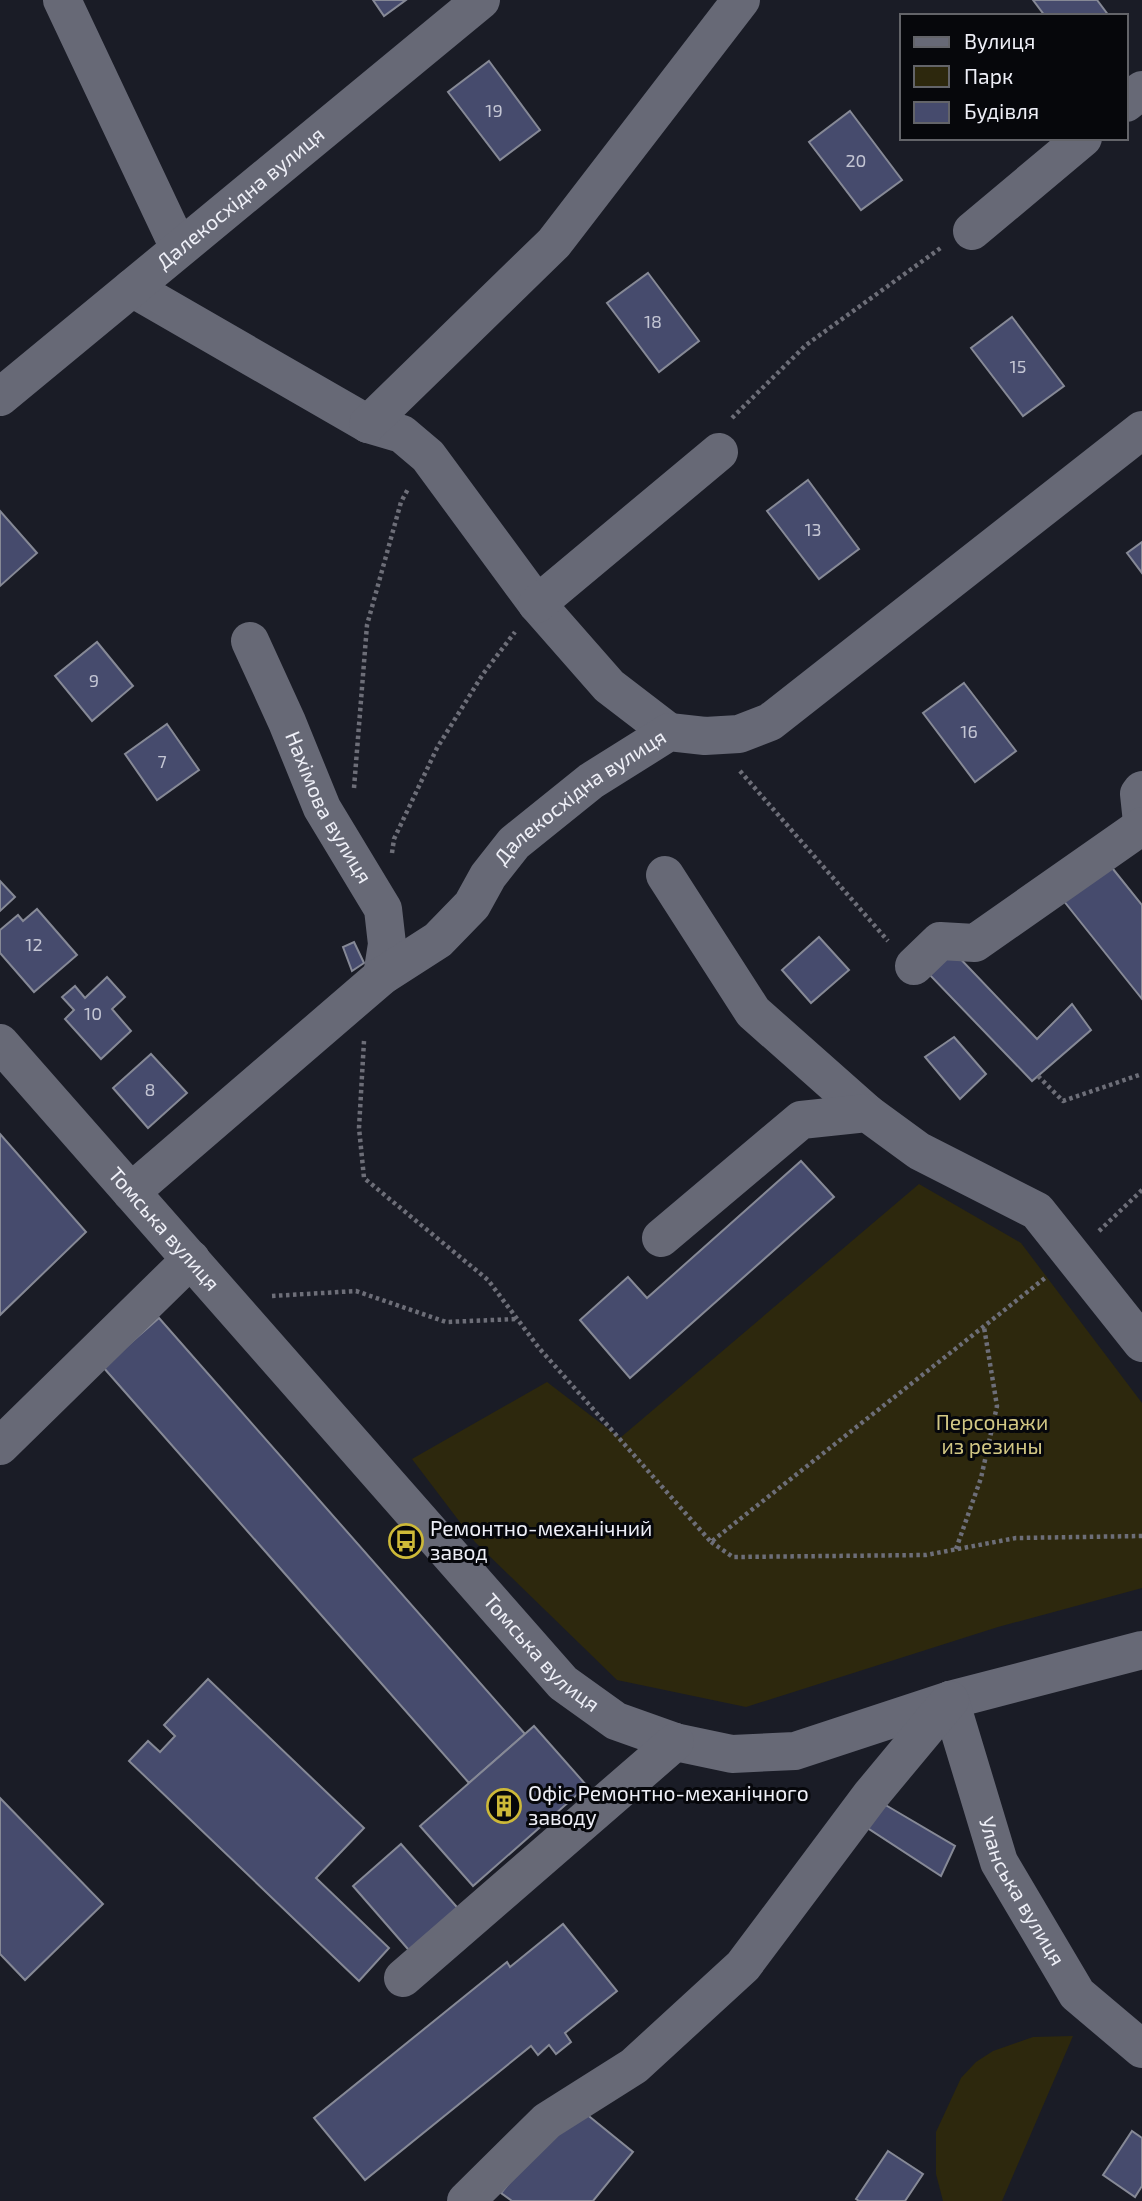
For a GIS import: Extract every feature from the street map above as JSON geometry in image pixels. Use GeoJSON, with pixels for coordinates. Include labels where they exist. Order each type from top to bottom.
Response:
{"type":"FeatureCollection","features":[{"type":"Feature","properties":{"kind":"street"},"geometry":{"type":"LineString","coordinates":[[62,0],[179,248]]}},
{"type":"Feature","properties":{"kind":"street","name":"Далекосхідна вулиця"},"geometry":{"type":"LineString","coordinates":[[0,397],[481,0]]}},
{"type":"Feature","properties":{"kind":"street"},"geometry":{"type":"LineString","coordinates":[[368,424],[554,243],[741,0]]}},
{"type":"Feature","properties":{"kind":"street"},"geometry":{"type":"LineString","coordinates":[[1128,101],[1142,90]]}},
{"type":"Feature","properties":{"kind":"street"},"geometry":{"type":"LineString","coordinates":[[972,231],[1081,140]]}},
{"type":"Feature","properties":{"kind":"street"},"geometry":{"type":"LineString","coordinates":[[132,288],[368,424],[402,434],[428,456],[537,604],[610,686],[669,732]]}},
{"type":"Feature","properties":{"kind":"street","name":"Далекосхідна вулиця"},"geometry":{"type":"LineString","coordinates":[[131,1192],[374,983],[438,940],[472,905],[488,876],[514,843],[591,781],[669,732],[712,736],[739,734],[770,722],[1142,430]]}},
{"type":"Feature","properties":{"kind":"street"},"geometry":{"type":"LineString","coordinates":[[537,604],[714,456]]}},
{"type":"Feature","properties":{"kind":"street","name":"Нахімова вулиця"},"geometry":{"type":"LineString","coordinates":[[250,641],[322,808],[383,909],[387,944],[374,983]]}},
{"type":"Feature","properties":{"kind":"street"},"geometry":{"type":"LineString","coordinates":[[914,966],[940,940],[975,943],[1142,824],[1139,794],[1142,790]]}},
{"type":"Feature","properties":{"kind":"street"},"geometry":{"type":"LineString","coordinates":[[665,875],[753,1012],[867,1113],[919,1151],[1037,1211],[1142,1343]]}},
{"type":"Feature","properties":{"kind":"street","name":"Томська вулиця"},"geometry":{"type":"LineString","coordinates":[[0,1043],[563,1683],[616,1721],[675,1742],[732,1754],[795,1751],[950,1700],[1142,1650]]}},
{"type":"Feature","properties":{"kind":"street"},"geometry":{"type":"LineString","coordinates":[[661,1238],[801,1120],[867,1113]]}},
{"type":"Feature","properties":{"kind":"street"},"geometry":{"type":"LineString","coordinates":[[0,1446],[191,1259]]}},
{"type":"Feature","properties":{"kind":"street"},"geometry":{"type":"LineString","coordinates":[[466,2201],[547,2120],[634,2066],[743,1966],[871,1795],[950,1700]]}},
{"type":"Feature","properties":{"kind":"street","name":"Уланська вулиця"},"geometry":{"type":"LineString","coordinates":[[950,1700],[999,1862],[1077,1994],[1142,2049]]}},
{"type":"Feature","properties":{"kind":"street"},"geometry":{"type":"LineString","coordinates":[[403,1978],[675,1742]]}},
{"type":"Feature","properties":{"kind":"path"},"geometry":{"type":"LineString","coordinates":[[714,456],[723,426],[806,345],[930,253],[972,231]]}},
{"type":"Feature","properties":{"kind":"path"},"geometry":{"type":"LineString","coordinates":[[349,852],[368,625],[401,502],[428,456]]}},
{"type":"Feature","properties":{"kind":"path"},"geometry":{"type":"LineString","coordinates":[[383,909],[394,839],[437,748],[482,674],[537,604]]}},
{"type":"Feature","properties":{"kind":"path"},"geometry":{"type":"LineString","coordinates":[[712,736],[712,740],[906,961],[914,966]]}},
{"type":"Feature","properties":{"kind":"path"},"geometry":{"type":"LineString","coordinates":[[374,983],[359,1128],[364,1178],[488,1280],[539,1348],[711,1542],[733,1557],[926,1555],[1016,1538],[1142,1536]]}},
{"type":"Feature","properties":{"kind":"path"},"geometry":{"type":"LineString","coordinates":[[1038,1076],[1063,1101],[1142,1074]]}},
{"type":"Feature","properties":{"kind":"path"},"geometry":{"type":"LineString","coordinates":[[711,1542],[1073,1255],[1142,1190]]}},
{"type":"Feature","properties":{"kind":"path"},"geometry":{"type":"LineString","coordinates":[[265,1296],[356,1291],[446,1322],[518,1319]]}},
{"type":"Feature","properties":{"kind":"path"},"geometry":{"type":"LineString","coordinates":[[956,1549],[981,1478],[997,1406],[984,1327]]}},
{"type":"Feature","properties":{"kind":"green space","name":"Персонажи из резины"},"geometry":{"type":"Polygon","coordinates":[[[919,1184],[1021,1243],[1142,1403],[1142,1588],[998,1627],[746,1707],[617,1680],[475,1542],[412,1459],[547,1382],[620,1438],[919,1184]]]}},
{"type":"Feature","properties":{"kind":"green space"},"geometry":{"type":"Polygon","coordinates":[[[1073,2036],[1002,2201],[943,2201],[936,2174],[936,2132],[961,2078],[976,2062],[993,2051],[1033,2037],[1073,2036]]]}},
{"type":"Feature","properties":{"kind":"building"},"geometry":{"type":"Polygon","coordinates":[[[373,0],[406,0],[384,16],[373,0]]]}},
{"type":"Feature","properties":{"kind":"building"},"geometry":{"type":"Polygon","coordinates":[[[1033,0],[1097,0],[1108,14],[1044,14],[1033,0]]]}},
{"type":"Feature","properties":{"kind":"building"},"geometry":{"type":"Polygon","coordinates":[[[489,61],[540,130],[500,160],[448,92],[489,61]]]}},
{"type":"Feature","properties":{"kind":"building"},"geometry":{"type":"Polygon","coordinates":[[[850,111],[902,180],[861,210],[809,142],[850,111]]]}},
{"type":"Feature","properties":{"kind":"building"},"geometry":{"type":"Polygon","coordinates":[[[648,273],[699,341],[659,372],[607,303],[648,273]]]}},
{"type":"Feature","properties":{"kind":"building"},"geometry":{"type":"Polygon","coordinates":[[[1012,317],[1064,386],[1023,416],[971,348],[1012,317]]]}},
{"type":"Feature","properties":{"kind":"building"},"geometry":{"type":"Polygon","coordinates":[[[808,480],[859,549],[819,579],[767,511],[808,480]]]}},
{"type":"Feature","properties":{"kind":"building"},"geometry":{"type":"Polygon","coordinates":[[[0,511],[37,553],[0,586],[0,511]]]}},
{"type":"Feature","properties":{"kind":"building"},"geometry":{"type":"Polygon","coordinates":[[[1142,542],[1142,573],[1127,553],[1142,542]]]}},
{"type":"Feature","properties":{"kind":"building"},"geometry":{"type":"Polygon","coordinates":[[[97,642],[133,686],[92,721],[55,676],[97,642]]]}},
{"type":"Feature","properties":{"kind":"building"},"geometry":{"type":"Polygon","coordinates":[[[964,683],[1016,751],[975,782],[923,713],[964,683]]]}},
{"type":"Feature","properties":{"kind":"building"},"geometry":{"type":"Polygon","coordinates":[[[167,724],[199,770],[157,800],[125,754],[167,724]]]}},
{"type":"Feature","properties":{"kind":"building"},"geometry":{"type":"Polygon","coordinates":[[[1109,864],[1142,905],[1142,999],[1063,900],[1109,864]]]}},
{"type":"Feature","properties":{"kind":"building"},"geometry":{"type":"Polygon","coordinates":[[[0,881],[15,897],[0,911],[0,881]]]}},
{"type":"Feature","properties":{"kind":"building"},"geometry":{"type":"Polygon","coordinates":[[[37,909],[77,955],[34,992],[0,953],[0,930],[18,915],[23,921],[37,909]]]}},
{"type":"Feature","properties":{"kind":"building"},"geometry":{"type":"Polygon","coordinates":[[[819,937],[849,970],[811,1003],[782,970],[819,937]]]}},
{"type":"Feature","properties":{"kind":"building"},"geometry":{"type":"Polygon","coordinates":[[[354,942],[364,963],[352,971],[343,947],[354,942]]]}},
{"type":"Feature","properties":{"kind":"building"},"geometry":{"type":"Polygon","coordinates":[[[952,950],[1037,1039],[1072,1004],[1091,1030],[1032,1081],[925,970],[952,950]]]}},
{"type":"Feature","properties":{"kind":"building"},"geometry":{"type":"Polygon","coordinates":[[[107,977],[125,997],[112,1009],[131,1031],[101,1059],[65,1019],[74,1010],[62,997],[75,986],[85,998],[107,977]]]}},
{"type":"Feature","properties":{"kind":"building"},"geometry":{"type":"Polygon","coordinates":[[[954,1037],[986,1074],[960,1099],[925,1057],[954,1037]]]}},
{"type":"Feature","properties":{"kind":"building"},"geometry":{"type":"Polygon","coordinates":[[[151,1054],[187,1093],[148,1128],[113,1088],[151,1054]]]}},
{"type":"Feature","properties":{"kind":"building"},"geometry":{"type":"Polygon","coordinates":[[[0,1134],[86,1232],[0,1315],[0,1134]]]}},
{"type":"Feature","properties":{"kind":"building"},"geometry":{"type":"Polygon","coordinates":[[[801,1161],[834,1197],[630,1378],[580,1320],[628,1277],[647,1298],[801,1161]]]}},
{"type":"Feature","properties":{"kind":"building"},"geometry":{"type":"Polygon","coordinates":[[[159,1318],[525,1734],[469,1783],[103,1367],[159,1318]]]}},
{"type":"Feature","properties":{"kind":"building"},"geometry":{"type":"Polygon","coordinates":[[[208,1679],[364,1828],[316,1878],[389,1948],[359,1981],[129,1761],[148,1741],[160,1752],[175,1736],[164,1725],[208,1679]]]}},
{"type":"Feature","properties":{"kind":"building","name":"Офіс Ремонтно-механічного заводу"},"geometry":{"type":"Polygon","coordinates":[[[534,1726],[587,1786],[473,1886],[420,1826],[534,1726]]]}},
{"type":"Feature","properties":{"kind":"building"},"geometry":{"type":"Polygon","coordinates":[[[0,1798],[103,1904],[25,1980],[0,1954],[0,1798]]]}},
{"type":"Feature","properties":{"kind":"building"},"geometry":{"type":"Polygon","coordinates":[[[877,1800],[955,1846],[941,1876],[866,1827],[877,1800]]]}},
{"type":"Feature","properties":{"kind":"building"},"geometry":{"type":"Polygon","coordinates":[[[401,1844],[463,1914],[414,1956],[353,1886],[401,1844]]]}},
{"type":"Feature","properties":{"kind":"building"},"geometry":{"type":"Polygon","coordinates":[[[563,1924],[617,1991],[565,2033],[571,2042],[556,2054],[549,2045],[538,2055],[531,2046],[365,2180],[314,2118],[507,1962],[510,1967],[563,1924]]]}},
{"type":"Feature","properties":{"kind":"building"},"geometry":{"type":"Polygon","coordinates":[[[574,2104],[633,2152],[593,2201],[512,2201],[501,2193],[574,2104]]]}},
{"type":"Feature","properties":{"kind":"building"},"geometry":{"type":"Polygon","coordinates":[[[1132,2131],[1142,2138],[1142,2186],[1135,2197],[1103,2175],[1132,2131]]]}},
{"type":"Feature","properties":{"kind":"building"},"geometry":{"type":"Polygon","coordinates":[[[888,2151],[923,2174],[905,2201],[859,2201],[856,2199],[888,2151]]]}},
{"type":"Feature","properties":{"kind":"place","name":"Ремонтно-механічний завод"},"geometry":{"type":"Point","coordinates":[406,1541]}},
{"type":"Feature","properties":{"kind":"place","name":"Офіс Ремонтно-механічного заводу"},"geometry":{"type":"Point","coordinates":[504,1806]}}]}
